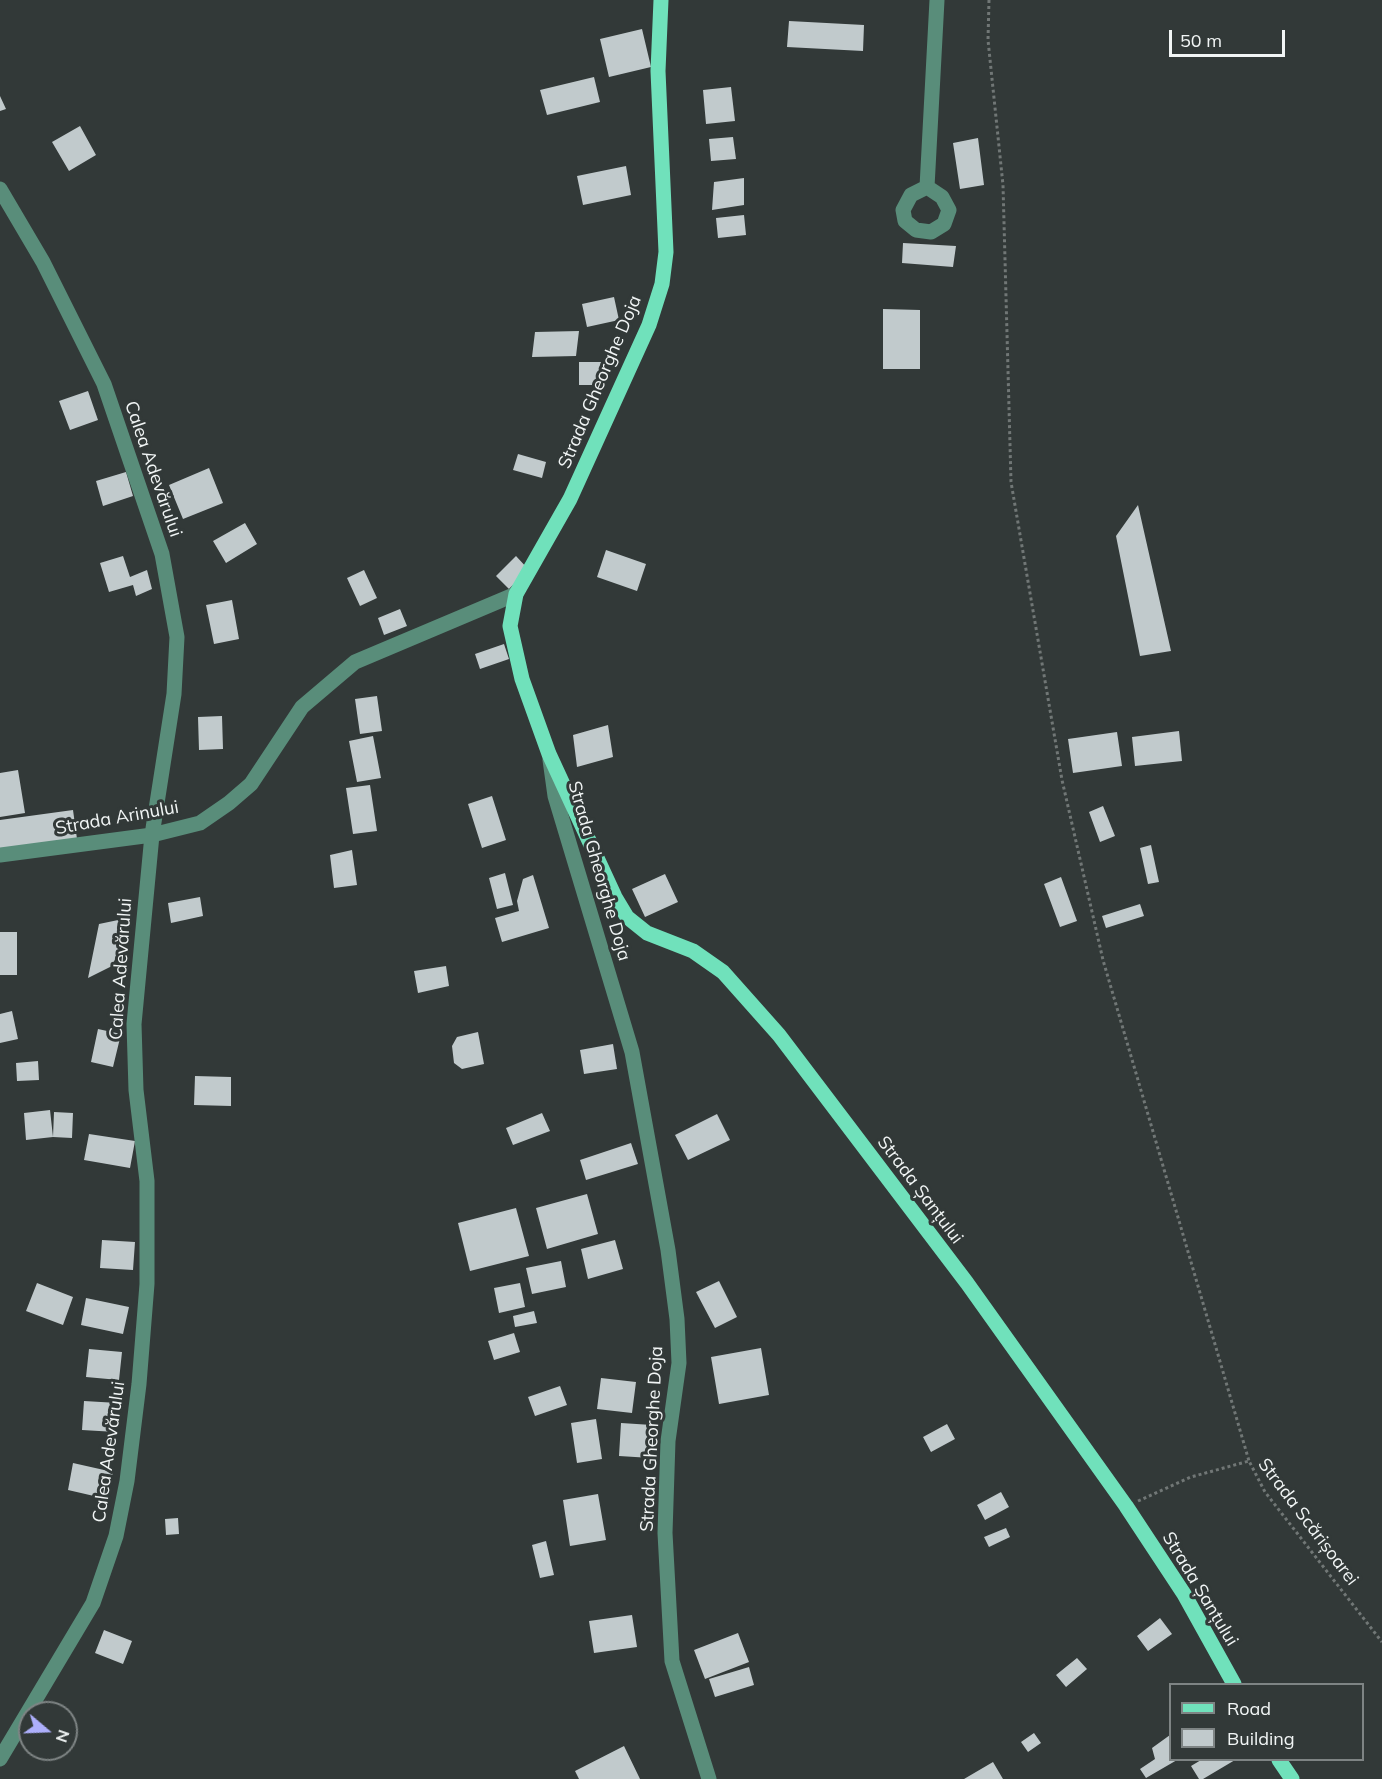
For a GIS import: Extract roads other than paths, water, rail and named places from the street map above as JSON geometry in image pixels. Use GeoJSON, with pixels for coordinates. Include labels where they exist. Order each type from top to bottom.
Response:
{"type":"FeatureCollection","features":[{"type":"Feature","properties":{"kind":"main road","name":"Strada Gheorghe Doja"},"geometry":{"type":"LineString","coordinates":[[549,754],[522,679],[510,626],[516,594],[570,499],[649,325],[662,284],[666,252],[658,71],[660,1]]}},
{"type":"Feature","properties":{"kind":"main road","name":"Strada Șanțului"},"geometry":{"type":"LineString","coordinates":[[549,754],[615,897],[627,917],[647,933],[693,951],[723,972],[779,1035],[967,1283],[1126,1506],[1184,1594],[1233,1683]]}},
{"type":"Feature","properties":{"kind":"main road"},"geometry":{"type":"LineString","coordinates":[[1280,1761],[1292,1779]]}},
{"type":"Feature","properties":{"kind":"street"},"geometry":{"type":"LineString","coordinates":[[927,187],[937,0]]}},
{"type":"Feature","properties":{"kind":"street","name":"Calea Adevărului"},"geometry":{"type":"LineString","coordinates":[[0,189],[42,262],[104,384],[162,554],[177,637],[174,694],[152,835],[134,1024],[136,1090],[147,1181],[147,1284],[139,1384],[127,1481],[116,1536],[93,1603],[0,1759]]}},
{"type":"Feature","properties":{"kind":"street","name":"Strada Arinului"},"geometry":{"type":"LineString","coordinates":[[0,855],[152,835],[200,823],[229,804],[251,784],[302,707],[355,662],[516,594]]}},
{"type":"Feature","properties":{"kind":"street","name":"Strada Gheorghe Doja"},"geometry":{"type":"LineString","coordinates":[[549,754],[555,796],[632,1052],[668,1250],[677,1319],[679,1363],[668,1441],[665,1533],[672,1661],[709,1779]]}}]}
